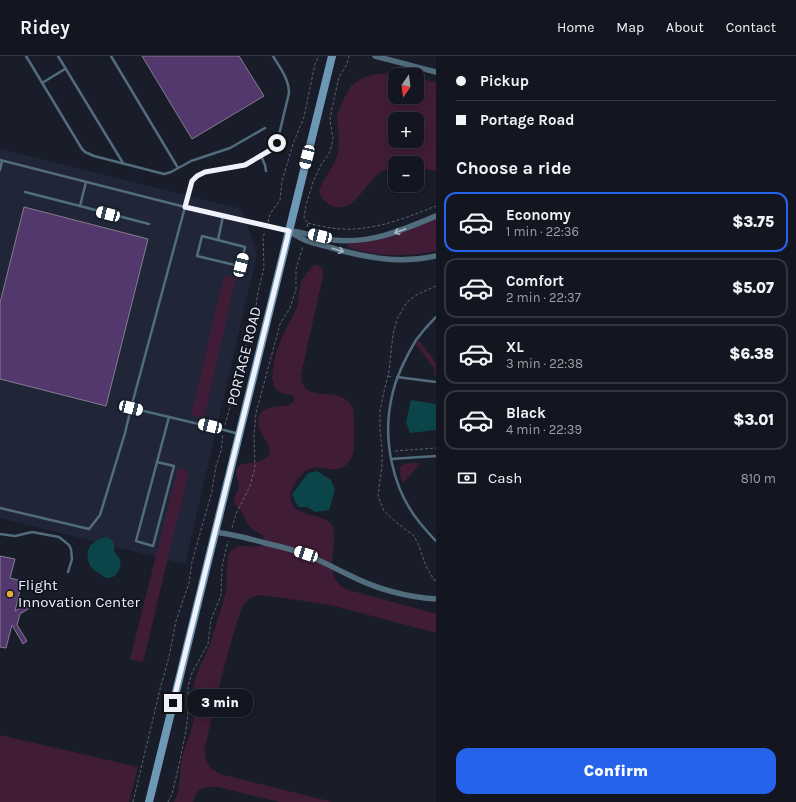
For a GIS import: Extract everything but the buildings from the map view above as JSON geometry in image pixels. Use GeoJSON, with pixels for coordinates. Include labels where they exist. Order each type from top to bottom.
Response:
{"type":"FeatureCollection","features":[{"type":"Feature","properties":{"kind":"main road","name":"PORTAGE ROAD"},"geometry":{"type":"LineString","coordinates":[[148,802],[332,56]]}},
{"type":"Feature","properties":{"kind":"street"},"geometry":{"type":"LineString","coordinates":[[375,56],[436,72]]}},
{"type":"Feature","properties":{"kind":"street"},"geometry":{"type":"LineString","coordinates":[[289,231],[306,233],[333,240],[359,240],[393,234],[436,216]]}},
{"type":"Feature","properties":{"kind":"street"},"geometry":{"type":"LineString","coordinates":[[289,231],[304,240],[378,259],[402,260],[436,256]]}},
{"type":"Feature","properties":{"kind":"street"},"geometry":{"type":"LineString","coordinates":[[215,532],[230,534],[306,554],[375,586],[408,595],[436,599]]}},
{"type":"Feature","properties":{"kind":"lane"},"geometry":{"type":"LineString","coordinates":[[26,56],[82,149],[94,156],[164,174],[171,172],[191,161],[230,148],[265,128]]}},
{"type":"Feature","properties":{"kind":"lane"},"geometry":{"type":"LineString","coordinates":[[58,56],[122,163]]}},
{"type":"Feature","properties":{"kind":"lane"},"geometry":{"type":"LineString","coordinates":[[111,56],[178,168]]}},
{"type":"Feature","properties":{"kind":"lane"},"geometry":{"type":"LineString","coordinates":[[0,508],[89,529],[100,516],[125,433],[192,181],[197,176],[205,172],[245,165],[274,148],[277,143],[289,93],[289,86],[288,81],[273,56]]}},
{"type":"Feature","properties":{"kind":"lane"},"geometry":{"type":"LineString","coordinates":[[42,83],[65,69]]}},
{"type":"Feature","properties":{"kind":"lane"},"geometry":{"type":"LineString","coordinates":[[260,156],[265,165],[266,171]]}},
{"type":"Feature","properties":{"kind":"lane"},"geometry":{"type":"LineString","coordinates":[[0,170],[1,161],[185,207],[289,231]]}},
{"type":"Feature","properties":{"kind":"lane"},"geometry":{"type":"LineString","coordinates":[[80,206],[86,182]]}},
{"type":"Feature","properties":{"kind":"lane"},"geometry":{"type":"LineString","coordinates":[[25,192],[149,224]]}},
{"type":"Feature","properties":{"kind":"lane"},"geometry":{"type":"LineString","coordinates":[[218,240],[223,216]]}},
{"type":"Feature","properties":{"kind":"lane"},"geometry":{"type":"LineString","coordinates":[[202,236],[218,240],[245,247],[241,265],[239,266],[197,256],[202,236]]}},
{"type":"Feature","properties":{"kind":"lane"},"geometry":{"type":"LineString","coordinates":[[436,317],[417,340],[397,377],[391,396],[388,433],[391,459],[399,486],[419,522],[436,541]]}},
{"type":"Feature","properties":{"kind":"lane"},"geometry":{"type":"LineString","coordinates":[[397,377],[436,382]]}},
{"type":"Feature","properties":{"kind":"lane"},"geometry":{"type":"LineString","coordinates":[[131,408],[239,434]]}},
{"type":"Feature","properties":{"kind":"lane"},"geometry":{"type":"LineString","coordinates":[[157,462],[174,466],[153,546],[136,542],[157,462],[169,417]]}},
{"type":"Feature","properties":{"kind":"lane"},"geometry":{"type":"LineString","coordinates":[[391,459],[436,456]]}},
{"type":"Feature","properties":{"kind":"lane"},"geometry":{"type":"LineString","coordinates":[[0,534],[15,536],[32,532],[60,537],[69,545],[71,549],[72,559],[68,572]]}},
{"type":"Feature","properties":{"kind":"path"},"geometry":{"type":"LineString","coordinates":[[349,56],[347,64],[339,77],[332,108],[330,120],[333,139],[330,152],[321,165],[316,176],[306,205],[304,218],[308,223],[323,227],[362,229],[396,221],[436,206]]}},
{"type":"Feature","properties":{"kind":"path"},"geometry":{"type":"LineString","coordinates":[[306,233],[308,223]]}},
{"type":"Feature","properties":{"kind":"path"},"geometry":{"type":"LineString","coordinates":[[168,802],[172,794],[186,730],[188,714],[188,686],[192,673],[208,644],[211,620],[221,595],[222,566],[230,534],[236,514],[250,486],[255,467],[254,436],[256,413],[280,324],[290,308],[296,289],[296,268],[304,240]]}},
{"type":"Feature","properties":{"kind":"path"},"geometry":{"type":"LineString","coordinates":[[387,376],[392,377]]}},
{"type":"Feature","properties":{"kind":"path"},"geometry":{"type":"LineString","coordinates":[[394,451],[436,448]]}},
{"type":"Feature","properties":{"kind":"path"},"geometry":{"type":"LineString","coordinates":[[382,453],[386,452]]}},
{"type":"Feature","properties":{"kind":"path"},"geometry":{"type":"LineString","coordinates":[[397,524],[414,536],[426,566],[434,580],[436,580]]}},
{"type":"Feature","properties":{"kind":"shaded area"},"geometry":{"type":"Polygon","coordinates":[[[388,73],[388,104],[424,104],[424,79],[436,82],[436,171],[424,168],[424,156],[388,156],[388,170],[378,174],[354,201],[342,207],[335,207],[326,202],[319,193],[322,183],[334,164],[338,153],[339,140],[337,115],[351,86],[362,78],[376,74],[388,73]]]}},
{"type":"Feature","properties":{"kind":"shaded area"},"geometry":{"type":"Polygon","coordinates":[[[0,149],[242,209],[257,254],[185,564],[0,518],[0,149]]]}},
{"type":"Feature","properties":{"kind":"shaded area"},"geometry":{"type":"Polygon","coordinates":[[[436,219],[436,251],[408,255],[389,255],[359,251],[347,246],[349,244],[372,241],[394,235],[436,219]]]}},
{"type":"Feature","properties":{"kind":"shaded area"},"geometry":{"type":"Polygon","coordinates":[[[316,265],[322,268],[323,276],[301,375],[303,385],[308,390],[315,393],[341,397],[348,401],[354,413],[354,448],[350,461],[343,467],[330,469],[314,467],[303,473],[293,486],[290,495],[291,501],[292,504],[301,512],[325,519],[333,527],[334,539],[332,566],[335,578],[339,584],[345,589],[436,614],[436,633],[331,605],[262,595],[249,599],[241,610],[238,618],[222,677],[205,746],[207,763],[212,769],[220,774],[333,802],[280,802],[218,787],[205,787],[199,790],[193,802],[174,802],[177,797],[179,786],[182,758],[191,732],[194,717],[192,696],[195,679],[210,645],[224,600],[228,556],[232,550],[237,547],[258,546],[263,543],[264,539],[261,534],[249,526],[242,512],[235,503],[234,498],[239,486],[236,472],[238,467],[241,465],[261,461],[270,453],[268,445],[259,429],[258,421],[260,414],[269,408],[285,406],[294,401],[294,397],[292,395],[282,393],[275,388],[272,378],[274,362],[282,337],[297,308],[301,281],[313,266],[316,265]]]}},
{"type":"Feature","properties":{"kind":"shaded area"},"geometry":{"type":"Polygon","coordinates":[[[224,276],[236,278],[204,418],[191,415],[224,276]]]}},
{"type":"Feature","properties":{"kind":"shaded area"},"geometry":{"type":"Polygon","coordinates":[[[419,340],[436,363],[436,371],[416,344],[419,340]]]}},
{"type":"Feature","properties":{"kind":"shaded area"},"geometry":{"type":"Polygon","coordinates":[[[411,400],[436,404],[436,430],[410,433],[406,422],[411,400]]]}},
{"type":"Feature","properties":{"kind":"shaded area"},"geometry":{"type":"Polygon","coordinates":[[[408,463],[420,463],[403,483],[400,471],[401,466],[408,463]]]}},
{"type":"Feature","properties":{"kind":"shaded area"},"geometry":{"type":"Polygon","coordinates":[[[178,468],[189,471],[143,662],[130,659],[178,468]]]}},
{"type":"Feature","properties":{"kind":"shaded area"},"geometry":{"type":"Polygon","coordinates":[[[317,471],[331,480],[335,490],[329,510],[315,512],[307,507],[299,507],[292,494],[308,473],[317,471]]]}},
{"type":"Feature","properties":{"kind":"shaded area"},"geometry":{"type":"Polygon","coordinates":[[[107,537],[114,543],[114,552],[120,560],[118,572],[111,578],[106,578],[92,568],[88,559],[88,550],[92,544],[99,539],[107,537]]]}},
{"type":"Feature","properties":{"kind":"shaded area"},"geometry":{"type":"Polygon","coordinates":[[[0,735],[138,767],[129,802],[0,802],[0,735]]]}},
{"type":"Feature","properties":{"kind":"place","name":"Flight Innovation Center"},"geometry":{"type":"Point","coordinates":[10,594]}},
{"type":"Feature","properties":{"kind":"route"},"geometry":{"type":"LineString","coordinates":[[173,703],[289,231],[185,207],[192,181],[197,176],[205,172],[245,165],[274,148],[277,143]]}}]}
